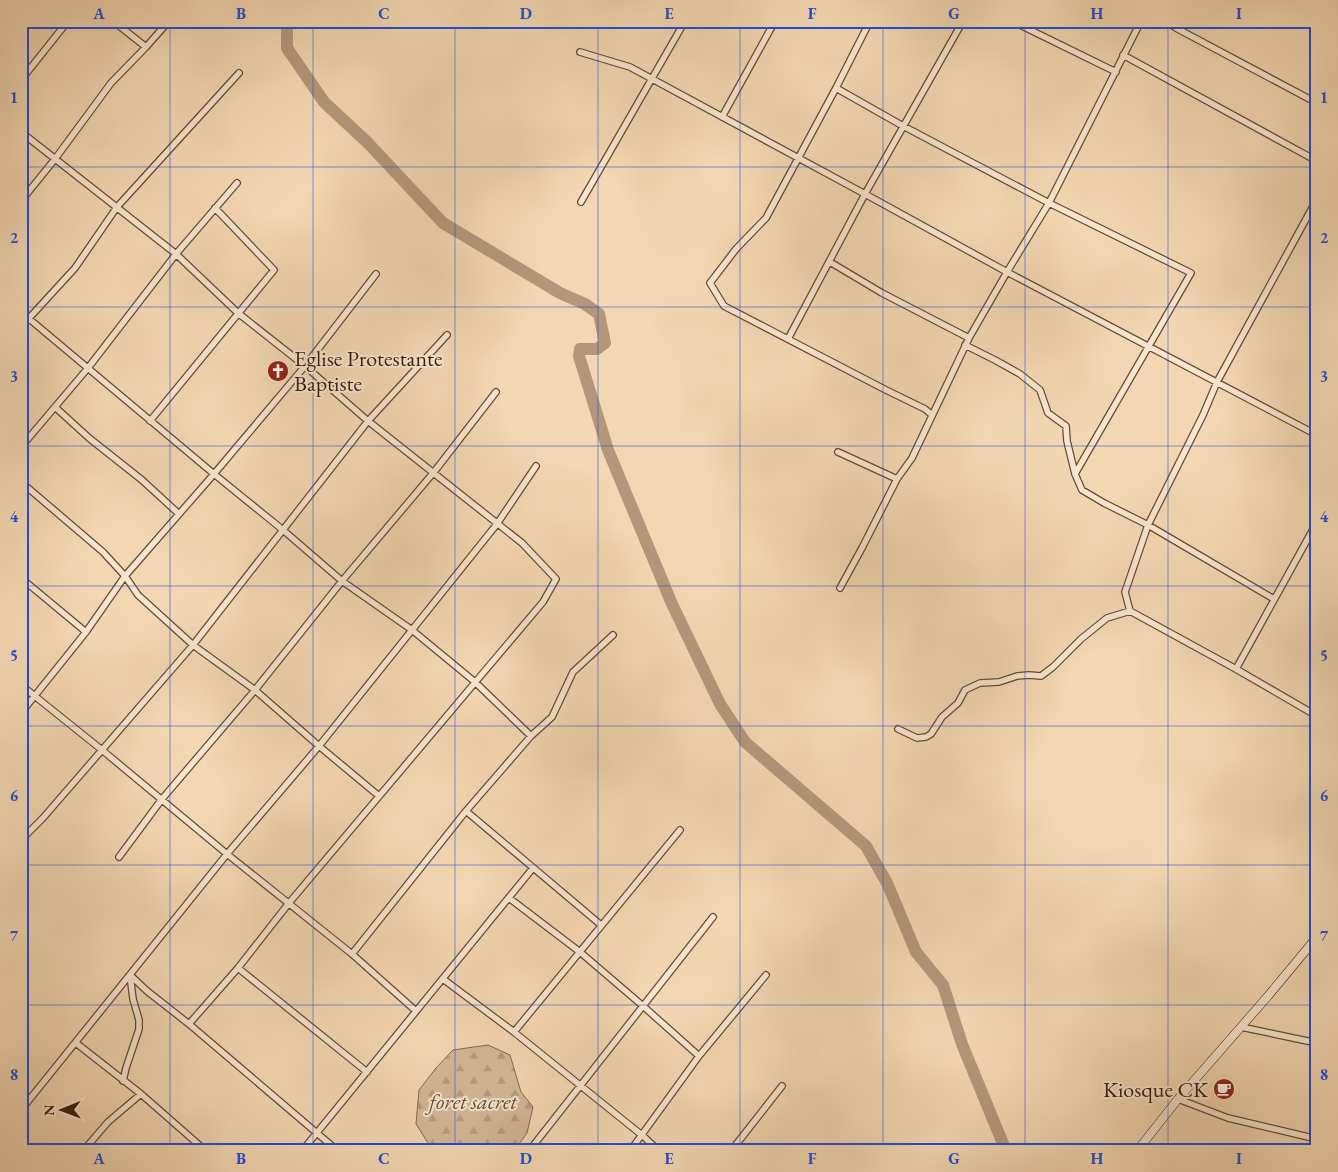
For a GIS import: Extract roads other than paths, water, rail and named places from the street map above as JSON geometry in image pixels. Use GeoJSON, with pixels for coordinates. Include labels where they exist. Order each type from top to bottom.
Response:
{"type":"FeatureCollection","features":[{"type":"Feature","properties":{"kind":"main road"},"geometry":{"type":"LineString","coordinates":[[1137,1151],[1178,1099],[1317,937]]}},
{"type":"Feature","properties":{"kind":"street"},"geometry":{"type":"LineString","coordinates":[[21,80],[68,21]]}},
{"type":"Feature","properties":{"kind":"street"},"geometry":{"type":"LineString","coordinates":[[113,21],[146,47]]}},
{"type":"Feature","properties":{"kind":"street"},"geometry":{"type":"LineString","coordinates":[[21,201],[55,159],[111,83],[169,21]]}},
{"type":"Feature","properties":{"kind":"street"},"geometry":{"type":"LineString","coordinates":[[581,202],[685,21]]}},
{"type":"Feature","properties":{"kind":"street"},"geometry":{"type":"LineString","coordinates":[[722,117],[776,21]]}},
{"type":"Feature","properties":{"kind":"street"},"geometry":{"type":"LineString","coordinates":[[870,21],[766,218],[736,249],[710,284],[724,306],[886,390],[926,408],[932,415]]}},
{"type":"Feature","properties":{"kind":"street"},"geometry":{"type":"LineString","coordinates":[[788,339],[903,126],[964,21]]}},
{"type":"Feature","properties":{"kind":"street"},"geometry":{"type":"LineString","coordinates":[[1012,21],[1116,72]]}},
{"type":"Feature","properties":{"kind":"street"},"geometry":{"type":"LineString","coordinates":[[840,588],[896,479],[912,458],[965,345],[1049,203],[1141,21]]}},
{"type":"Feature","properties":{"kind":"street"},"geometry":{"type":"LineString","coordinates":[[1165,21],[1317,103]]}},
{"type":"Feature","properties":{"kind":"street"},"geometry":{"type":"LineString","coordinates":[[580,52],[630,67],[1007,272],[1317,435]]}},
{"type":"Feature","properties":{"kind":"street"},"geometry":{"type":"LineString","coordinates":[[1123,55],[1317,161]]}},
{"type":"Feature","properties":{"kind":"street"},"geometry":{"type":"LineString","coordinates":[[21,327],[75,268],[117,207],[240,73]]}},
{"type":"Feature","properties":{"kind":"street"},"geometry":{"type":"LineString","coordinates":[[836,88],[903,126],[1049,203],[1191,272],[1075,474]]}},
{"type":"Feature","properties":{"kind":"street"},"geometry":{"type":"LineString","coordinates":[[21,132],[176,254],[238,313],[305,366],[368,421],[522,543],[556,580],[543,602],[289,903],[238,968],[189,1024]]}},
{"type":"Feature","properties":{"kind":"street"},"geometry":{"type":"LineString","coordinates":[[21,447],[88,368],[176,254],[237,183]]}},
{"type":"Feature","properties":{"kind":"street"},"geometry":{"type":"LineString","coordinates":[[1130,611],[1125,592],[1148,525],[1203,415],[1217,382],[1317,200]]}},
{"type":"Feature","properties":{"kind":"street"},"geometry":{"type":"LineString","coordinates":[[150,421],[274,270],[215,208]]}},
{"type":"Feature","properties":{"kind":"street"},"geometry":{"type":"LineString","coordinates":[[830,262],[882,293],[969,338]]}},
{"type":"Feature","properties":{"kind":"street"},"geometry":{"type":"LineString","coordinates":[[21,713],[86,632],[125,576],[305,366],[376,274]]}},
{"type":"Feature","properties":{"kind":"street"},"geometry":{"type":"LineString","coordinates":[[21,312],[150,421],[284,530],[342,581],[412,630],[475,682],[531,736]]}},
{"type":"Feature","properties":{"kind":"street"},"geometry":{"type":"LineString","coordinates":[[21,840],[43,818],[193,645],[368,421],[447,335]]}},
{"type":"Feature","properties":{"kind":"street"},"geometry":{"type":"LineString","coordinates":[[965,345],[1020,374],[1040,390],[1048,412],[1066,426],[1066,441],[1075,474],[1082,490],[1148,525],[1274,599]]}},
{"type":"Feature","properties":{"kind":"street"},"geometry":{"type":"LineString","coordinates":[[119,857],[162,799],[255,690],[342,581],[434,472],[496,392]]}},
{"type":"Feature","properties":{"kind":"street"},"geometry":{"type":"LineString","coordinates":[[55,407],[89,438],[142,480],[179,514]]}},
{"type":"Feature","properties":{"kind":"street"},"geometry":{"type":"LineString","coordinates":[[838,452],[896,479]]}},
{"type":"Feature","properties":{"kind":"street"},"geometry":{"type":"LineString","coordinates":[[22,1109],[227,854],[318,746],[497,524],[536,466]]}},
{"type":"Feature","properties":{"kind":"street"},"geometry":{"type":"LineString","coordinates":[[21,482],[103,552],[125,576],[138,595],[193,645],[255,690],[318,746],[379,796]]}},
{"type":"Feature","properties":{"kind":"street"},"geometry":{"type":"LineString","coordinates":[[1236,669],[1317,522]]}},
{"type":"Feature","properties":{"kind":"street"},"geometry":{"type":"LineString","coordinates":[[21,578],[86,632]]}},
{"type":"Feature","properties":{"kind":"street"},"geometry":{"type":"LineString","coordinates":[[898,729],[917,738],[926,737],[931,734],[942,717],[958,703],[965,690],[980,683],[999,682],[1016,676],[1030,674],[1041,676],[1107,618],[1130,611],[1317,716]]}},
{"type":"Feature","properties":{"kind":"street"},"geometry":{"type":"LineString","coordinates":[[352,954],[466,811],[531,736],[552,717],[573,672],[613,635]]}},
{"type":"Feature","properties":{"kind":"street"},"geometry":{"type":"LineString","coordinates":[[21,685],[352,954],[416,1011]]}},
{"type":"Feature","properties":{"kind":"street"},"geometry":{"type":"LineString","coordinates":[[466,811],[601,925]]}},
{"type":"Feature","properties":{"kind":"street"},"geometry":{"type":"LineString","coordinates":[[514,1032],[680,830]]}},
{"type":"Feature","properties":{"kind":"street"},"geometry":{"type":"LineString","coordinates":[[302,1151],[533,868]]}},
{"type":"Feature","properties":{"kind":"street"},"geometry":{"type":"LineString","coordinates":[[509,898],[580,952],[699,1056]]}},
{"type":"Feature","properties":{"kind":"street"},"geometry":{"type":"LineString","coordinates":[[529,1151],[713,917]]}},
{"type":"Feature","properties":{"kind":"street"},"geometry":{"type":"LineString","coordinates":[[1307,949],[1317,950]]}},
{"type":"Feature","properties":{"kind":"street"},"geometry":{"type":"LineString","coordinates":[[238,968],[367,1072]]}},
{"type":"Feature","properties":{"kind":"street"},"geometry":{"type":"LineString","coordinates":[[130,975],[318,1132],[338,1151]]}},
{"type":"Feature","properties":{"kind":"street"},"geometry":{"type":"LineString","coordinates":[[124,1081],[126,1068],[139,1029],[130,975]]}},
{"type":"Feature","properties":{"kind":"street"},"geometry":{"type":"LineString","coordinates":[[630,1151],[699,1056],[766,976]]}},
{"type":"Feature","properties":{"kind":"street"},"geometry":{"type":"LineString","coordinates":[[443,979],[514,1032],[659,1151]]}},
{"type":"Feature","properties":{"kind":"street"},"geometry":{"type":"LineString","coordinates":[[1241,1027],[1317,1043]]}},
{"type":"Feature","properties":{"kind":"street"},"geometry":{"type":"LineString","coordinates":[[76,1042],[142,1094],[206,1151]]}},
{"type":"Feature","properties":{"kind":"street"},"geometry":{"type":"LineString","coordinates":[[731,1151],[782,1086]]}},
{"type":"Feature","properties":{"kind":"street"},"geometry":{"type":"LineString","coordinates":[[83,1151],[108,1122],[142,1094]]}},
{"type":"Feature","properties":{"kind":"street"},"geometry":{"type":"LineString","coordinates":[[1178,1099],[1228,1118],[1317,1139]]}},
{"type":"Feature","properties":{"kind":"street"},"geometry":{"type":"LineString","coordinates":[[193,1151],[199,1144]]}},
{"type":"Feature","properties":{"kind":"waterway"},"geometry":{"type":"LineString","coordinates":[[287,21],[287,48],[324,102],[368,143],[443,223],[560,293],[585,304],[599,314],[605,343],[597,349],[580,349],[579,356],[608,450],[672,604],[720,704],[745,742],[866,846],[887,883],[916,952],[943,985],[962,1044],[1006,1151]]}},
{"type":"Feature","properties":{"kind":"place","name":"Eglise Protestante Baptiste"},"geometry":{"type":"Point","coordinates":[278,371]}},
{"type":"Feature","properties":{"kind":"place","name":"Kiosque CK"},"geometry":{"type":"Point","coordinates":[1224,1089]}},
{"type":"Feature","properties":{"kind":"park label","name":"foret sacret"},"geometry":{"type":"Point","coordinates":[473,1101]}}]}
